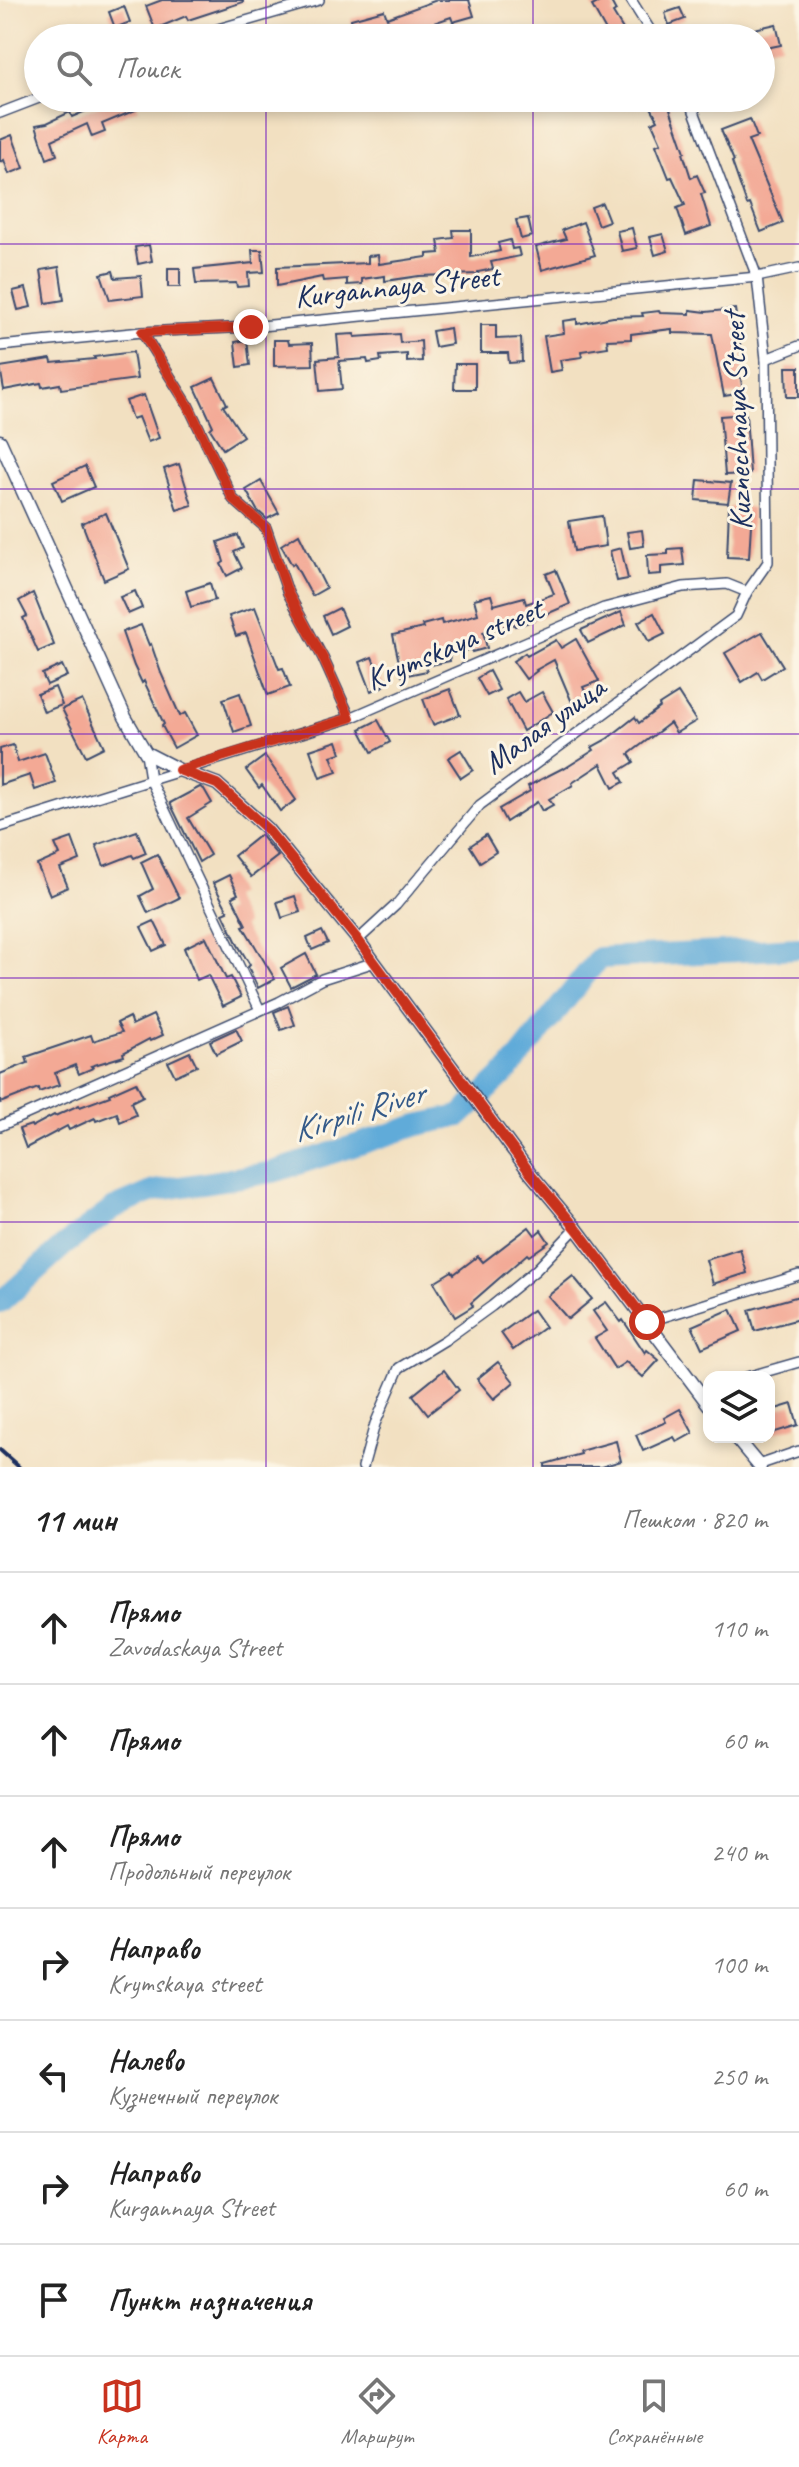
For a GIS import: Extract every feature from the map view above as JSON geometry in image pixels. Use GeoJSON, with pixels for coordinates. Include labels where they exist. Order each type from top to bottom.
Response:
{"type":"FeatureCollection","features":[{"type":"Feature","properties":{"kind":"street"},"geometry":{"type":"LineString","coordinates":[[235,24],[319,0]]}},
{"type":"Feature","properties":{"kind":"street"},"geometry":{"type":"LineString","coordinates":[[631,0],[646,24]]}},
{"type":"Feature","properties":{"kind":"street"},"geometry":{"type":"LineString","coordinates":[[0,113],[24,104]]}},
{"type":"Feature","properties":{"kind":"street","name":"Kuznechnaya Street"},"geometry":{"type":"LineString","coordinates":[[694,112],[757,277],[766,359],[768,562]]}},
{"type":"Feature","properties":{"kind":"street","name":"Kurgannaya Street"},"geometry":{"type":"LineString","coordinates":[[0,346],[142,332],[251,327],[757,277],[799,268]]}},
{"type":"Feature","properties":{"kind":"street"},"geometry":{"type":"LineString","coordinates":[[142,332],[188,405],[233,499],[266,528],[288,593],[323,658],[350,718]]}},
{"type":"Feature","properties":{"kind":"street"},"geometry":{"type":"LineString","coordinates":[[766,359],[799,346]]}},
{"type":"Feature","properties":{"kind":"street"},"geometry":{"type":"LineString","coordinates":[[0,441],[125,717],[146,753],[150,779],[260,1010]]}},
{"type":"Feature","properties":{"kind":"street","name":"Малая улица"},"geometry":{"type":"LineString","coordinates":[[358,940],[396,905],[480,805],[736,616],[747,592],[768,562]]}},
{"type":"Feature","properties":{"kind":"street","name":"Krymskaya street"},"geometry":{"type":"LineString","coordinates":[[0,827],[350,718],[604,608],[683,587],[727,584],[747,592]]}},
{"type":"Feature","properties":{"kind":"street"},"geometry":{"type":"LineString","coordinates":[[146,753],[217,784],[267,829],[375,962],[531,1174],[703,1394]]}},
{"type":"Feature","properties":{"kind":"street"},"geometry":{"type":"LineString","coordinates":[[0,1126],[260,1010],[322,979],[375,962]]}},
{"type":"Feature","properties":{"kind":"street"},"geometry":{"type":"LineString","coordinates":[[363,1467],[375,1424],[399,1368],[492,1306],[536,1270],[576,1228]]}},
{"type":"Feature","properties":{"kind":"street"},"geometry":{"type":"LineString","coordinates":[[647,1322],[799,1275]]}},
{"type":"Feature","properties":{"kind":"street"},"geometry":{"type":"LineString","coordinates":[[768,1371],[799,1362]]}},
{"type":"Feature","properties":{"kind":"street"},"geometry":{"type":"LineString","coordinates":[[740,1443],[759,1466],[799,1451]]}},
{"type":"Feature","properties":{"kind":"building"},"geometry":{"type":"Polygon","coordinates":[[[162,0],[243,0],[188,20],[186,16],[167,24],[153,24],[146,6],[162,0]]]}},
{"type":"Feature","properties":{"kind":"building"},"geometry":{"type":"Polygon","coordinates":[[[437,0],[469,0],[474,16],[453,22],[451,17],[431,24],[352,24],[351,19],[384,10],[387,18],[437,0]]]}},
{"type":"Feature","properties":{"kind":"building"},"geometry":{"type":"Polygon","coordinates":[[[610,0],[620,24],[602,24],[592,6],[610,0]]]}},
{"type":"Feature","properties":{"kind":"building"},"geometry":{"type":"Polygon","coordinates":[[[124,6],[130,22],[114,24],[109,12],[124,6]]]}},
{"type":"Feature","properties":{"kind":"building"},"geometry":{"type":"Polygon","coordinates":[[[680,8],[685,19],[669,24],[665,13],[680,8]]]}},
{"type":"Feature","properties":{"kind":"building"},"geometry":{"type":"Polygon","coordinates":[[[775,24],[781,45],[775,46],[775,24]]]}},
{"type":"Feature","properties":{"kind":"building"},"geometry":{"type":"Polygon","coordinates":[[[70,112],[72,117],[84,112],[131,112],[102,124],[105,132],[92,137],[87,124],[52,140],[57,155],[47,159],[36,125],[70,112]]]}},
{"type":"Feature","properties":{"kind":"building"},"geometry":{"type":"Polygon","coordinates":[[[654,112],[671,112],[691,178],[697,175],[705,193],[701,194],[711,226],[686,235],[677,208],[685,205],[672,177],[669,178],[656,145],[661,143],[652,123],[658,120],[654,112]]]}},
{"type":"Feature","properties":{"kind":"building"},"geometry":{"type":"Polygon","coordinates":[[[750,119],[757,137],[748,140],[783,223],[761,232],[750,204],[747,205],[721,130],[750,119]]]}},
{"type":"Feature","properties":{"kind":"building"},"geometry":{"type":"Polygon","coordinates":[[[12,135],[24,168],[9,174],[4,160],[0,162],[0,140],[12,135]]]}},
{"type":"Feature","properties":{"kind":"building"},"geometry":{"type":"Polygon","coordinates":[[[602,203],[609,221],[598,225],[591,207],[602,203]]]}},
{"type":"Feature","properties":{"kind":"building"},"geometry":{"type":"Polygon","coordinates":[[[528,218],[532,236],[521,239],[516,220],[528,218]]]}},
{"type":"Feature","properties":{"kind":"building"},"geometry":{"type":"Polygon","coordinates":[[[583,222],[595,255],[542,270],[536,247],[566,239],[562,230],[583,222]]]}},
{"type":"Feature","properties":{"kind":"building"},"geometry":{"type":"Polygon","coordinates":[[[632,228],[637,248],[622,251],[617,231],[632,228]]]}},
{"type":"Feature","properties":{"kind":"building"},"geometry":{"type":"Polygon","coordinates":[[[453,230],[471,230],[471,257],[500,251],[498,243],[510,240],[512,249],[518,248],[520,256],[491,262],[493,269],[478,274],[419,276],[385,281],[385,276],[362,279],[362,284],[347,285],[347,279],[323,281],[322,277],[277,286],[277,267],[368,263],[368,256],[378,255],[379,264],[427,257],[427,254],[440,253],[438,240],[454,238],[453,230]]]}},
{"type":"Feature","properties":{"kind":"building"},"geometry":{"type":"Polygon","coordinates":[[[663,234],[668,251],[655,255],[650,237],[663,234]]]}},
{"type":"Feature","properties":{"kind":"building"},"geometry":{"type":"Polygon","coordinates":[[[149,245],[152,261],[138,264],[135,247],[149,245]]]}},
{"type":"Feature","properties":{"kind":"building"},"geometry":{"type":"Polygon","coordinates":[[[252,250],[262,250],[264,272],[248,273],[249,286],[237,287],[236,283],[196,284],[194,269],[253,263],[252,250]]]}},
{"type":"Feature","properties":{"kind":"building"},"geometry":{"type":"Polygon","coordinates":[[[59,267],[64,300],[46,303],[41,270],[59,267]]]}},
{"type":"Feature","properties":{"kind":"building"},"geometry":{"type":"Polygon","coordinates":[[[168,268],[180,268],[180,287],[168,287],[168,268]]]}},
{"type":"Feature","properties":{"kind":"building"},"geometry":{"type":"Polygon","coordinates":[[[113,271],[115,278],[141,276],[143,296],[110,300],[101,274],[113,271]]]}},
{"type":"Feature","properties":{"kind":"building"},"geometry":{"type":"Polygon","coordinates":[[[26,288],[31,307],[18,310],[13,291],[26,288]]]}},
{"type":"Feature","properties":{"kind":"building"},"geometry":{"type":"Polygon","coordinates":[[[735,309],[744,371],[740,371],[743,393],[724,396],[712,334],[672,333],[672,329],[631,334],[631,339],[607,340],[608,347],[581,351],[582,357],[560,360],[562,370],[550,372],[544,336],[564,333],[563,321],[577,319],[577,324],[613,317],[643,316],[642,313],[659,311],[690,314],[690,310],[735,309]]]}},
{"type":"Feature","properties":{"kind":"building"},"geometry":{"type":"Polygon","coordinates":[[[481,325],[496,325],[496,339],[521,338],[522,362],[509,363],[508,353],[481,353],[481,325]]]}},
{"type":"Feature","properties":{"kind":"building"},"geometry":{"type":"Polygon","coordinates":[[[450,328],[452,344],[435,347],[432,331],[450,328]]]}},
{"type":"Feature","properties":{"kind":"building"},"geometry":{"type":"Polygon","coordinates":[[[354,334],[355,337],[399,334],[400,343],[421,341],[422,361],[407,362],[407,354],[380,356],[381,361],[368,363],[367,359],[339,361],[342,389],[320,391],[317,359],[339,357],[337,335],[354,334]]]}},
{"type":"Feature","properties":{"kind":"building"},"geometry":{"type":"Polygon","coordinates":[[[247,340],[250,365],[238,367],[235,342],[247,340]]]}},
{"type":"Feature","properties":{"kind":"building"},"geometry":{"type":"Polygon","coordinates":[[[274,340],[288,340],[289,344],[312,343],[313,365],[274,366],[274,340]]]}},
{"type":"Feature","properties":{"kind":"building"},"geometry":{"type":"Polygon","coordinates":[[[133,352],[137,379],[61,389],[60,384],[42,387],[41,383],[4,390],[0,367],[51,359],[52,363],[95,359],[133,352]]]}},
{"type":"Feature","properties":{"kind":"building"},"geometry":{"type":"Polygon","coordinates":[[[455,364],[475,364],[475,389],[454,389],[455,364]]]}},
{"type":"Feature","properties":{"kind":"building"},"geometry":{"type":"Polygon","coordinates":[[[786,367],[799,367],[799,397],[787,397],[786,367]]]}},
{"type":"Feature","properties":{"kind":"building"},"geometry":{"type":"Polygon","coordinates":[[[214,378],[227,404],[223,406],[243,436],[223,449],[210,429],[213,426],[195,387],[214,378]]]}},
{"type":"Feature","properties":{"kind":"building"},"geometry":{"type":"Polygon","coordinates":[[[144,395],[159,438],[148,442],[138,417],[132,419],[126,401],[144,395]]]}},
{"type":"Feature","properties":{"kind":"building"},"geometry":{"type":"Polygon","coordinates":[[[746,414],[750,474],[725,475],[720,416],[746,414]]]}},
{"type":"Feature","properties":{"kind":"building"},"geometry":{"type":"Polygon","coordinates":[[[179,464],[192,505],[177,510],[164,469],[179,464]]]}},
{"type":"Feature","properties":{"kind":"building"},"geometry":{"type":"Polygon","coordinates":[[[85,466],[94,487],[62,501],[53,481],[85,466]]]}},
{"type":"Feature","properties":{"kind":"building"},"geometry":{"type":"Polygon","coordinates":[[[698,480],[731,483],[728,503],[696,500],[698,480]]]}},
{"type":"Feature","properties":{"kind":"building"},"geometry":{"type":"Polygon","coordinates":[[[261,481],[279,513],[267,519],[257,510],[246,490],[261,481]]]}},
{"type":"Feature","properties":{"kind":"building"},"geometry":{"type":"Polygon","coordinates":[[[729,507],[752,508],[749,558],[727,557],[729,507]]]}},
{"type":"Feature","properties":{"kind":"building"},"geometry":{"type":"Polygon","coordinates":[[[106,513],[129,569],[104,580],[82,523],[106,513]]]}},
{"type":"Feature","properties":{"kind":"building"},"geometry":{"type":"Polygon","coordinates":[[[602,516],[606,546],[574,551],[569,521],[602,516]]]}},
{"type":"Feature","properties":{"kind":"building"},"geometry":{"type":"Polygon","coordinates":[[[642,530],[644,546],[630,548],[627,532],[642,530]]]}},
{"type":"Feature","properties":{"kind":"building"},"geometry":{"type":"Polygon","coordinates":[[[299,534],[326,588],[312,596],[281,545],[299,534]]]}},
{"type":"Feature","properties":{"kind":"building"},"geometry":{"type":"Polygon","coordinates":[[[238,535],[243,548],[234,552],[242,568],[227,576],[221,564],[224,562],[218,542],[238,535]]]}},
{"type":"Feature","properties":{"kind":"building"},"geometry":{"type":"Polygon","coordinates":[[[621,548],[628,579],[617,581],[610,551],[621,548]]]}},
{"type":"Feature","properties":{"kind":"building"},"geometry":{"type":"Polygon","coordinates":[[[682,548],[684,565],[661,567],[661,574],[648,575],[647,555],[668,554],[668,549],[682,548]]]}},
{"type":"Feature","properties":{"kind":"building"},"geometry":{"type":"Polygon","coordinates":[[[556,570],[570,604],[526,623],[483,632],[487,648],[449,655],[450,661],[426,666],[427,671],[402,676],[393,635],[441,620],[442,624],[478,614],[474,599],[491,595],[494,605],[524,597],[526,604],[554,594],[546,574],[556,570]]]}},
{"type":"Feature","properties":{"kind":"building"},"geometry":{"type":"Polygon","coordinates":[[[210,583],[215,600],[191,607],[186,591],[210,583]]]}},
{"type":"Feature","properties":{"kind":"building"},"geometry":{"type":"Polygon","coordinates":[[[135,591],[142,608],[128,614],[120,597],[135,591]]]}},
{"type":"Feature","properties":{"kind":"building"},"geometry":{"type":"Polygon","coordinates":[[[33,593],[54,645],[38,652],[19,601],[33,593]]]}},
{"type":"Feature","properties":{"kind":"building"},"geometry":{"type":"Polygon","coordinates":[[[255,607],[279,669],[283,668],[290,687],[268,695],[246,633],[236,636],[229,616],[255,607]]]}},
{"type":"Feature","properties":{"kind":"building"},"geometry":{"type":"Polygon","coordinates":[[[339,608],[347,626],[331,634],[323,616],[339,608]]]}},
{"type":"Feature","properties":{"kind":"building"},"geometry":{"type":"Polygon","coordinates":[[[621,612],[626,625],[588,643],[581,630],[621,612]]]}},
{"type":"Feature","properties":{"kind":"building"},"geometry":{"type":"Polygon","coordinates":[[[654,613],[665,634],[649,642],[638,622],[654,613]]]}},
{"type":"Feature","properties":{"kind":"building"},"geometry":{"type":"Polygon","coordinates":[[[141,625],[180,716],[185,713],[197,735],[174,748],[144,681],[142,683],[134,666],[122,632],[141,625]]]}},
{"type":"Feature","properties":{"kind":"building"},"geometry":{"type":"Polygon","coordinates":[[[762,632],[783,666],[762,679],[758,672],[742,682],[725,653],[762,632]]]}},
{"type":"Feature","properties":{"kind":"building"},"geometry":{"type":"Polygon","coordinates":[[[576,639],[599,681],[583,687],[588,698],[573,705],[554,660],[526,679],[513,661],[556,640],[561,648],[576,639]]]}},
{"type":"Feature","properties":{"kind":"building"},"geometry":{"type":"Polygon","coordinates":[[[372,657],[384,686],[371,691],[360,662],[372,657]]]}},
{"type":"Feature","properties":{"kind":"building"},"geometry":{"type":"Polygon","coordinates":[[[62,665],[67,676],[47,685],[42,674],[62,665]]]}},
{"type":"Feature","properties":{"kind":"building"},"geometry":{"type":"Polygon","coordinates":[[[489,671],[499,690],[487,696],[477,678],[489,671]]]}},
{"type":"Feature","properties":{"kind":"building"},"geometry":{"type":"Polygon","coordinates":[[[55,687],[62,705],[44,712],[37,694],[55,687]]]}},
{"type":"Feature","properties":{"kind":"building"},"geometry":{"type":"Polygon","coordinates":[[[450,689],[460,715],[433,725],[423,699],[450,689]]]}},
{"type":"Feature","properties":{"kind":"building"},"geometry":{"type":"Polygon","coordinates":[[[518,692],[524,702],[542,692],[553,712],[523,731],[506,699],[518,692]]]}},
{"type":"Feature","properties":{"kind":"building"},"geometry":{"type":"Polygon","coordinates":[[[240,693],[251,726],[234,732],[223,699],[240,693]]]}},
{"type":"Feature","properties":{"kind":"building"},"geometry":{"type":"Polygon","coordinates":[[[678,693],[696,721],[676,733],[670,723],[629,754],[634,762],[618,772],[624,782],[613,788],[601,764],[549,799],[553,805],[542,811],[537,802],[506,822],[499,809],[530,791],[528,786],[594,750],[592,747],[635,717],[639,723],[678,693]]]}},
{"type":"Feature","properties":{"kind":"building"},"geometry":{"type":"Polygon","coordinates":[[[82,700],[104,747],[86,756],[62,709],[82,700]]]}},
{"type":"Feature","properties":{"kind":"building"},"geometry":{"type":"Polygon","coordinates":[[[378,720],[390,742],[372,752],[360,729],[378,720]]]}},
{"type":"Feature","properties":{"kind":"building"},"geometry":{"type":"Polygon","coordinates":[[[337,741],[341,753],[331,756],[337,772],[320,778],[310,750],[337,741]]]}},
{"type":"Feature","properties":{"kind":"building"},"geometry":{"type":"Polygon","coordinates":[[[13,745],[18,762],[45,753],[56,783],[35,790],[30,775],[0,785],[0,749],[13,745]]]}},
{"type":"Feature","properties":{"kind":"building"},"geometry":{"type":"Polygon","coordinates":[[[461,750],[473,770],[461,778],[448,758],[461,750]]]}},
{"type":"Feature","properties":{"kind":"building"},"geometry":{"type":"Polygon","coordinates":[[[265,756],[296,800],[280,811],[262,785],[259,788],[246,770],[265,756]]]}},
{"type":"Feature","properties":{"kind":"building"},"geometry":{"type":"Polygon","coordinates":[[[200,787],[212,803],[188,818],[210,855],[199,862],[170,803],[200,787]]]}},
{"type":"Feature","properties":{"kind":"building"},"geometry":{"type":"Polygon","coordinates":[[[137,831],[146,853],[104,866],[96,845],[137,831]]]}},
{"type":"Feature","properties":{"kind":"building"},"geometry":{"type":"Polygon","coordinates":[[[260,835],[278,856],[251,877],[234,856],[260,835]]]}},
{"type":"Feature","properties":{"kind":"building"},"geometry":{"type":"Polygon","coordinates":[[[486,835],[496,852],[480,862],[470,846],[486,835]]]}},
{"type":"Feature","properties":{"kind":"building"},"geometry":{"type":"Polygon","coordinates":[[[72,838],[80,860],[60,868],[68,887],[50,895],[37,865],[60,855],[55,844],[72,838]]]}},
{"type":"Feature","properties":{"kind":"building"},"geometry":{"type":"Polygon","coordinates":[[[157,854],[179,898],[148,913],[140,896],[153,889],[141,862],[157,854]]]}},
{"type":"Feature","properties":{"kind":"building"},"geometry":{"type":"Polygon","coordinates":[[[229,875],[238,894],[232,897],[246,925],[243,926],[275,979],[258,988],[248,967],[250,965],[223,913],[228,911],[213,883],[229,875]]]}},
{"type":"Feature","properties":{"kind":"building"},"geometry":{"type":"Polygon","coordinates":[[[295,896],[300,912],[282,918],[277,902],[295,896]]]}},
{"type":"Feature","properties":{"kind":"building"},"geometry":{"type":"Polygon","coordinates":[[[154,921],[166,945],[153,951],[141,927],[154,921]]]}},
{"type":"Feature","properties":{"kind":"building"},"geometry":{"type":"Polygon","coordinates":[[[322,931],[328,943],[312,950],[307,938],[322,931]]]}},
{"type":"Feature","properties":{"kind":"building"},"geometry":{"type":"Polygon","coordinates":[[[206,937],[226,979],[231,977],[241,997],[223,1006],[208,975],[197,980],[184,948],[206,937]]]}},
{"type":"Feature","properties":{"kind":"building"},"geometry":{"type":"Polygon","coordinates":[[[306,954],[316,974],[291,987],[281,968],[306,954]]]}},
{"type":"Feature","properties":{"kind":"building"},"geometry":{"type":"Polygon","coordinates":[[[288,1006],[295,1025],[281,1030],[274,1012],[288,1006]]]}},
{"type":"Feature","properties":{"kind":"building"},"geometry":{"type":"Polygon","coordinates":[[[153,1015],[163,1035],[123,1053],[124,1056],[91,1066],[93,1068],[79,1074],[75,1065],[55,1073],[59,1085],[39,1092],[38,1088],[0,1103],[0,1074],[28,1063],[26,1057],[91,1035],[93,1041],[122,1032],[117,1023],[129,1017],[132,1025],[153,1015]]]}},
{"type":"Feature","properties":{"kind":"building"},"geometry":{"type":"Polygon","coordinates":[[[236,1029],[242,1041],[216,1054],[210,1041],[236,1029]]]}},
{"type":"Feature","properties":{"kind":"building"},"geometry":{"type":"Polygon","coordinates":[[[190,1052],[197,1066],[175,1076],[168,1062],[190,1052]]]}},
{"type":"Feature","properties":{"kind":"building"},"geometry":{"type":"Polygon","coordinates":[[[136,1082],[143,1096],[131,1102],[136,1115],[120,1122],[117,1113],[96,1121],[95,1118],[69,1130],[67,1126],[26,1148],[19,1129],[32,1127],[79,1105],[110,1096],[136,1082]]]}},
{"type":"Feature","properties":{"kind":"building"},"geometry":{"type":"Polygon","coordinates":[[[529,1227],[535,1235],[541,1230],[549,1242],[529,1256],[527,1254],[471,1303],[473,1306],[455,1317],[434,1282],[452,1271],[454,1274],[478,1256],[483,1262],[529,1227]]]}},
{"type":"Feature","properties":{"kind":"building"},"geometry":{"type":"Polygon","coordinates":[[[740,1249],[747,1273],[713,1284],[706,1260],[740,1249]]]}},
{"type":"Feature","properties":{"kind":"building"},"geometry":{"type":"Polygon","coordinates":[[[573,1276],[592,1299],[568,1319],[548,1296],[573,1276]]]}},
{"type":"Feature","properties":{"kind":"building"},"geometry":{"type":"Polygon","coordinates":[[[799,1296],[799,1319],[755,1331],[749,1310],[799,1296]]]}},
{"type":"Feature","properties":{"kind":"building"},"geometry":{"type":"Polygon","coordinates":[[[606,1302],[621,1322],[623,1320],[645,1353],[647,1350],[659,1360],[643,1377],[626,1362],[615,1369],[595,1338],[607,1331],[593,1311],[606,1302]]]}},
{"type":"Feature","properties":{"kind":"building"},"geometry":{"type":"Polygon","coordinates":[[[731,1309],[741,1331],[702,1348],[692,1326],[731,1309]]]}},
{"type":"Feature","properties":{"kind":"building"},"geometry":{"type":"Polygon","coordinates":[[[533,1310],[545,1327],[513,1350],[501,1333],[533,1310]]]}},
{"type":"Feature","properties":{"kind":"building"},"geometry":{"type":"Polygon","coordinates":[[[498,1362],[514,1382],[494,1399],[477,1379],[498,1362]]]}},
{"type":"Feature","properties":{"kind":"building"},"geometry":{"type":"Polygon","coordinates":[[[444,1370],[459,1390],[428,1414],[413,1395],[444,1370]]]}},
{"type":"Feature","properties":{"kind":"building"},"geometry":{"type":"Polygon","coordinates":[[[792,1404],[798,1425],[775,1432],[775,1409],[792,1404]]]}},
{"type":"Feature","properties":{"kind":"building"},"geometry":{"type":"Polygon","coordinates":[[[680,1409],[693,1433],[677,1442],[674,1437],[643,1451],[636,1435],[666,1422],[664,1418],[680,1409]]]}},
{"type":"Feature","properties":{"kind":"building"},"geometry":{"type":"Polygon","coordinates":[[[616,1441],[621,1461],[601,1467],[545,1467],[545,1464],[581,1454],[580,1451],[616,1441]]]}},
{"type":"Feature","properties":{"kind":"waterway","name":"Kirpili River"},"geometry":{"type":"LineString","coordinates":[[0,1303],[63,1246],[114,1208],[154,1191],[273,1172],[418,1125],[460,1116],[510,1069],[599,958],[799,948]]}},
{"type":"Feature","properties":{"kind":"railway"},"geometry":{"type":"LineString","coordinates":[[0,1450],[19,1467]]}},
{"type":"Feature","properties":{"kind":"route"},"geometry":{"type":"LineString","coordinates":[[251,327],[142,332],[188,405],[233,499],[266,528],[288,593],[323,658],[350,718],[179,770],[217,784],[267,829],[358,940],[531,1174],[647,1322]]}}]}
